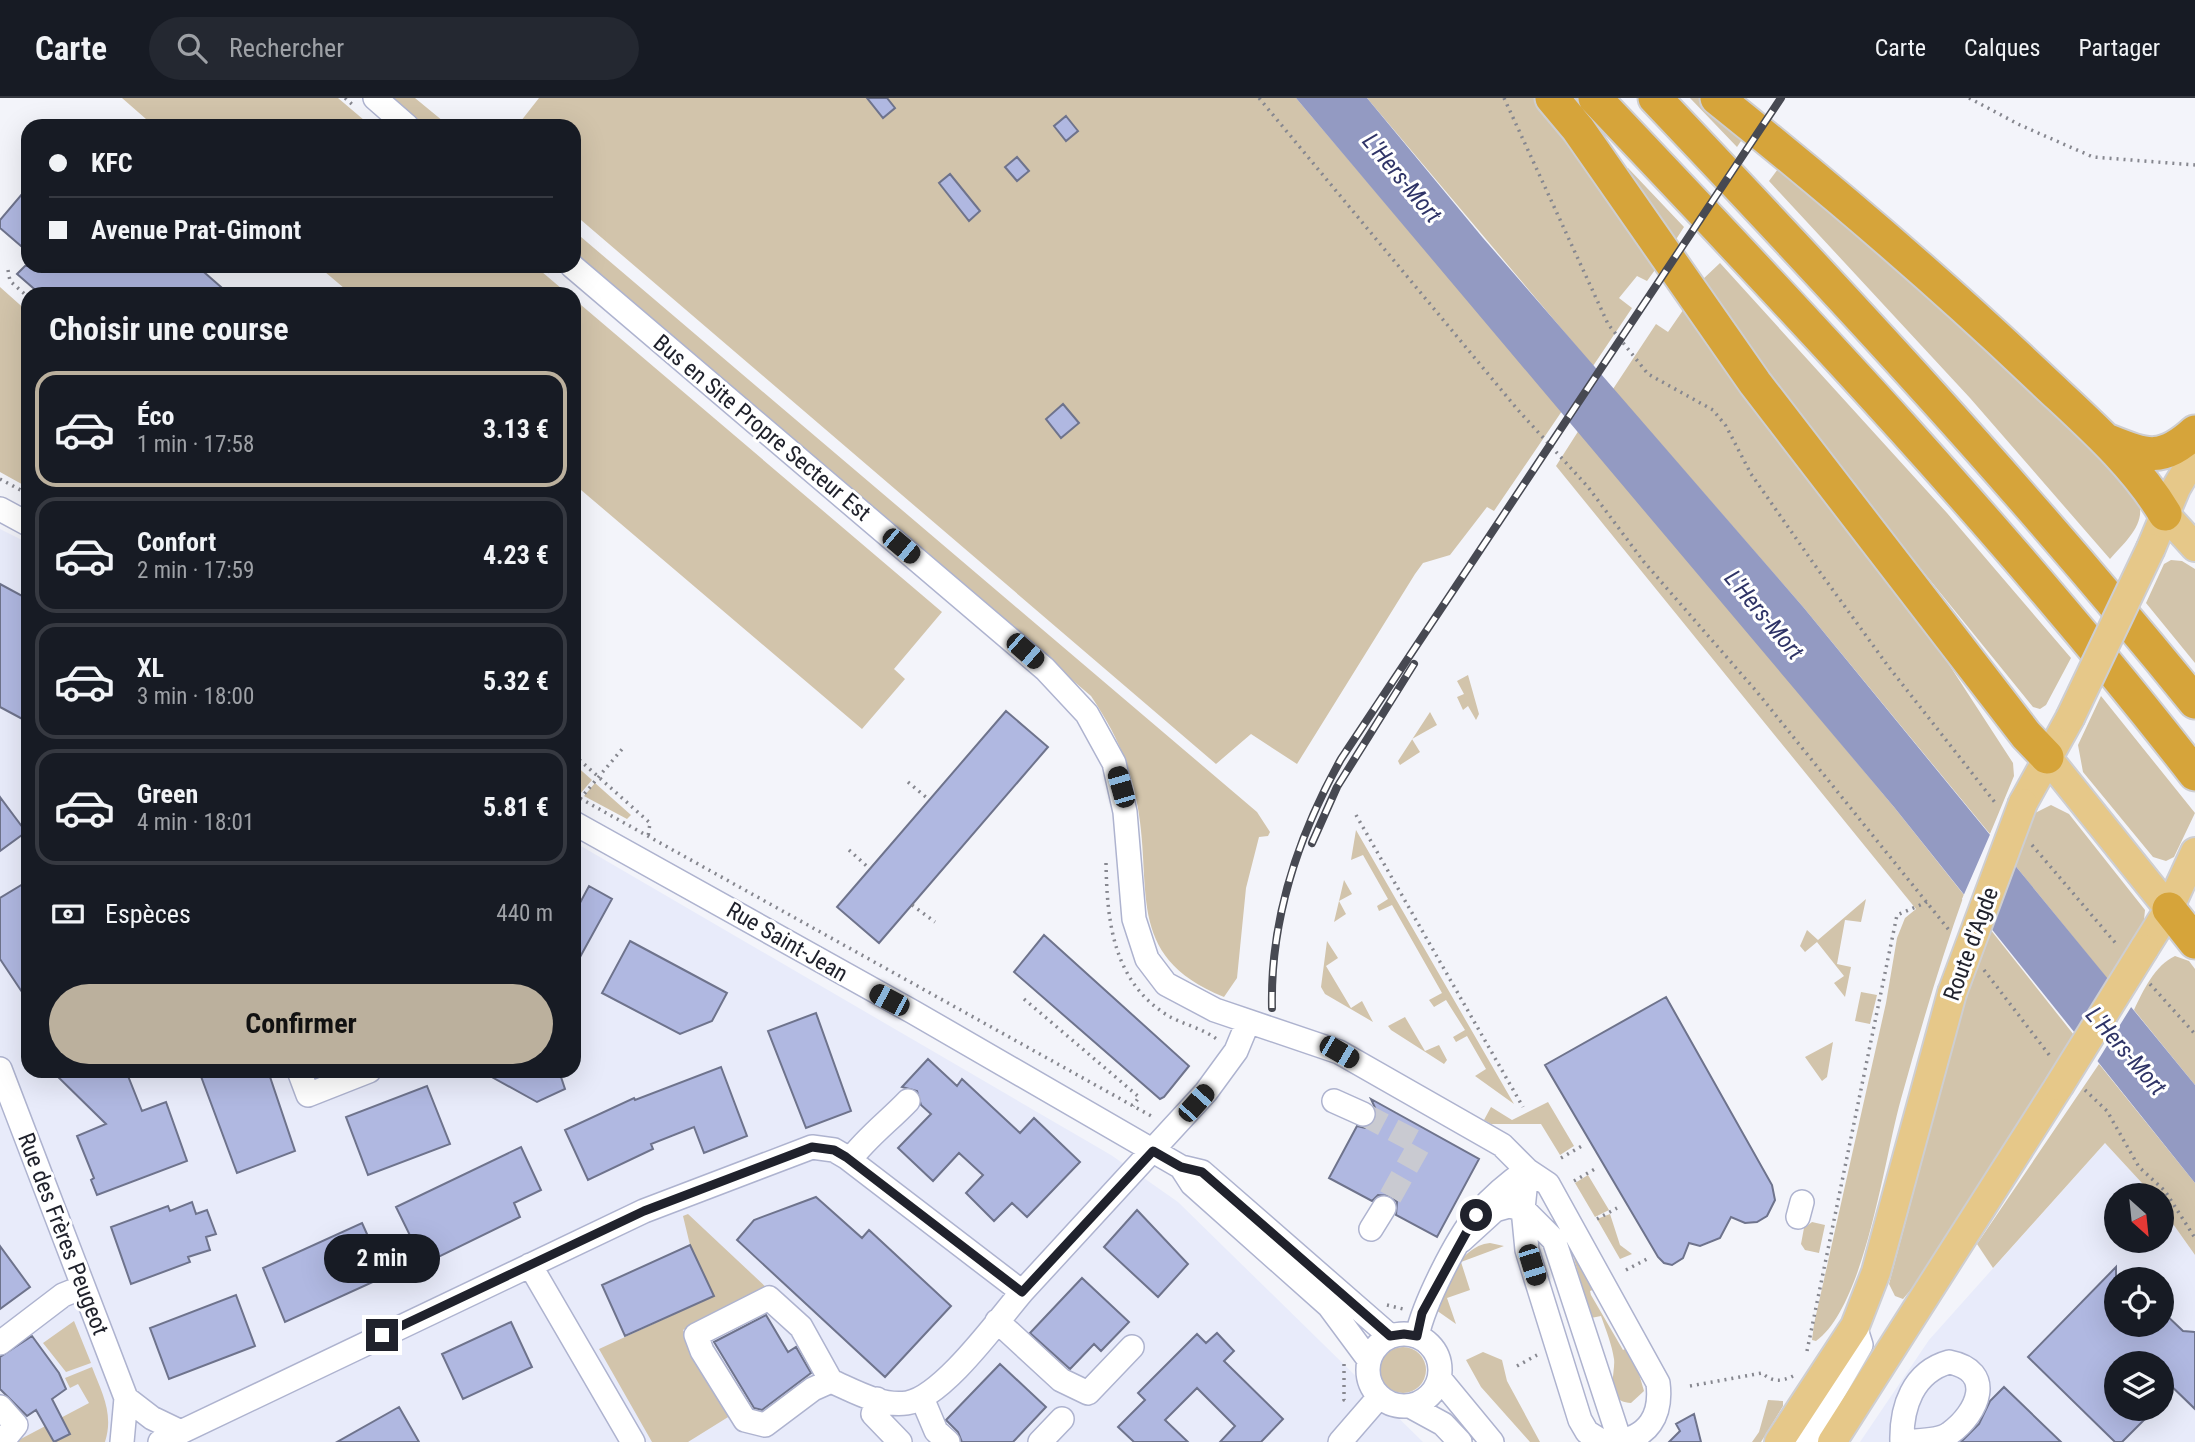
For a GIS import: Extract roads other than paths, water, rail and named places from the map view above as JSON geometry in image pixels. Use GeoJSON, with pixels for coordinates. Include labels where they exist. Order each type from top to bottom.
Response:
{"type":"FeatureCollection","features":[{"type":"Feature","properties":{"kind":"highway"},"geometry":{"type":"LineString","coordinates":[[1552,98],[1832,486],[2017,725],[2047,757]]}},
{"type":"Feature","properties":{"kind":"highway"},"geometry":{"type":"LineString","coordinates":[[1595,98],[1800,316],[1986,521],[2195,774]]}},
{"type":"Feature","properties":{"kind":"highway"},"geometry":{"type":"LineString","coordinates":[[1655,98],[1955,419],[2195,702]]}},
{"type":"Feature","properties":{"kind":"highway"},"geometry":{"type":"LineString","coordinates":[[1717,98],[1867,219],[2105,439],[2149,488],[2165,514]]}},
{"type":"Feature","properties":{"kind":"highway"},"geometry":{"type":"LineString","coordinates":[[2105,439],[2138,453],[2163,454],[2178,447],[2195,432]]}},
{"type":"Feature","properties":{"kind":"highway"},"geometry":{"type":"LineString","coordinates":[[2169,909],[2195,942]]}},
{"type":"Feature","properties":{"kind":"main road","name":"Route d'Agde"},"geometry":{"type":"LineString","coordinates":[[1779,1442],[1856,1326],[1875,1272],[1952,993],[2023,803],[2070,718],[2165,514],[2195,456]]}},
{"type":"Feature","properties":{"kind":"main road"},"geometry":{"type":"LineString","coordinates":[[2165,514],[2195,547]]}},
{"type":"Feature","properties":{"kind":"main road"},"geometry":{"type":"LineString","coordinates":[[2047,757],[2169,909]]}},
{"type":"Feature","properties":{"kind":"main road"},"geometry":{"type":"LineString","coordinates":[[1839,1438],[2069,1085],[2169,909],[2192,858]]}},
{"type":"Feature","properties":{"kind":"street"},"geometry":{"type":"LineString","coordinates":[[375,98],[400,119]]}},
{"type":"Feature","properties":{"kind":"street","name":"Bus en Site Propre Secteur Est"},"geometry":{"type":"LineString","coordinates":[[563,273],[580,287]]}},
{"type":"Feature","properties":{"kind":"street","name":"Bus en Site Propre Secteur Est"},"geometry":{"type":"LineString","coordinates":[[581,288],[1045,669],[1077,701],[1106,745],[1121,787],[1132,907],[1147,959],[1155,973],[1178,993],[1248,1021],[1339,1052],[1502,1145],[1527,1170],[1548,1184],[1658,1383],[1661,1403],[1655,1421],[1643,1433],[1614,1442]]}},
{"type":"Feature","properties":{"kind":"street"},"geometry":{"type":"LineString","coordinates":[[0,509],[21,520]]}},
{"type":"Feature","properties":{"kind":"street","name":"Rue Saint-Jean"},"geometry":{"type":"LineString","coordinates":[[581,827],[1181,1167],[1202,1172],[1390,1336]]}},
{"type":"Feature","properties":{"kind":"street"},"geometry":{"type":"LineString","coordinates":[[831,1381],[813,1389],[765,1424],[745,1420],[702,1351],[696,1335],[769,1298],[801,1327],[831,1381],[877,1399],[907,1403],[922,1398],[936,1388],[1153,1151],[1231,1074],[1236,1051],[1248,1021]]}},
{"type":"Feature","properties":{"kind":"street","name":"Rue des Frères Peugeot"},"geometry":{"type":"LineString","coordinates":[[0,1069],[126,1398],[122,1442]]}},
{"type":"Feature","properties":{"kind":"street"},"geometry":{"type":"LineString","coordinates":[[302,1078],[308,1095],[351,1078]]}},
{"type":"Feature","properties":{"kind":"street"},"geometry":{"type":"LineString","coordinates":[[850,1160],[863,1142],[876,1136],[908,1101]]}},
{"type":"Feature","properties":{"kind":"street"},"geometry":{"type":"LineString","coordinates":[[1334,1101],[1363,1114]]}},
{"type":"Feature","properties":{"kind":"street"},"geometry":{"type":"LineString","coordinates":[[126,1398],[152,1418],[170,1437],[644,1211],[798,1152],[824,1148],[834,1150],[850,1160],[1022,1292]]}},
{"type":"Feature","properties":{"kind":"street","name":"Rue Saint-Jean"},"geometry":{"type":"LineString","coordinates":[[1181,1167],[1192,1184],[1329,1306],[1369,1360]]}},
{"type":"Feature","properties":{"kind":"street"},"geometry":{"type":"LineString","coordinates":[[1527,1170],[1522,1209],[1527,1250],[1576,1410],[1587,1432],[1603,1442]]}},
{"type":"Feature","properties":{"kind":"street"},"geometry":{"type":"LineString","coordinates":[[1417,1336],[1422,1313],[1476,1215],[1504,1186],[1527,1170]]}},
{"type":"Feature","properties":{"kind":"street"},"geometry":{"type":"LineString","coordinates":[[1461,1241],[1494,1210],[1509,1206],[1522,1209],[1555,1240],[1620,1441]]}},
{"type":"Feature","properties":{"kind":"street"},"geometry":{"type":"LineString","coordinates":[[1371,1229],[1384,1208]]}},
{"type":"Feature","properties":{"kind":"street"},"geometry":{"type":"LineString","coordinates":[[530,1265],[633,1442]]}},
{"type":"Feature","properties":{"kind":"street"},"geometry":{"type":"LineString","coordinates":[[0,1343],[63,1295],[83,1287]]}},
{"type":"Feature","properties":{"kind":"street"},"geometry":{"type":"LineString","coordinates":[[998,1321],[1061,1380],[1088,1393],[1132,1347]]}},
{"type":"Feature","properties":{"kind":"street"},"geometry":{"type":"LineString","coordinates":[[1805,1442],[1861,1345],[1856,1326]]}},
{"type":"Feature","properties":{"kind":"street"},"geometry":{"type":"LineString","coordinates":[[1373,1405],[1369,1360],[1377,1346],[1390,1336],[1417,1336],[1433,1348],[1438,1357],[1440,1379],[1492,1442]]}},
{"type":"Feature","properties":{"kind":"street"},"geometry":{"type":"LineString","coordinates":[[1410,1406],[1429,1397],[1440,1379]]}},
{"type":"Feature","properties":{"kind":"street"},"geometry":{"type":"LineString","coordinates":[[922,1398],[936,1431],[948,1442]]}},
{"type":"Feature","properties":{"kind":"street"},"geometry":{"type":"LineString","coordinates":[[877,1399],[873,1415],[900,1442]]}},
{"type":"Feature","properties":{"kind":"street"},"geometry":{"type":"LineString","coordinates":[[1340,1442],[1373,1405],[1388,1403],[1410,1406],[1443,1424],[1460,1442]]}},
{"type":"Feature","properties":{"kind":"street"},"geometry":{"type":"LineString","coordinates":[[0,1407],[16,1425],[2,1442]]}},
{"type":"Feature","properties":{"kind":"street"},"geometry":{"type":"LineString","coordinates":[[1040,1442],[1062,1419]]}},
{"type":"Feature","properties":{"kind":"water","name":"L'Hers-Mort"},"geometry":{"type":"Polygon","coordinates":[[[1296,98],[1367,98],[1483,238],[1804,608],[2195,1085],[2195,1183],[1894,807],[1296,98]]]}},
{"type":"Feature","properties":{"kind":"tunnel"},"geometry":{"type":"LineString","coordinates":[[1363,1114],[1420,1144],[1384,1208]]}},
{"type":"Feature","properties":{"kind":"railway"},"geometry":{"type":"LineString","coordinates":[[1272,1008],[1276,943],[1290,879],[1312,818],[1341,759],[1781,98]]}},
{"type":"Feature","properties":{"kind":"railway"},"geometry":{"type":"LineString","coordinates":[[1312,843],[1337,787],[1414,664]]}}]}
